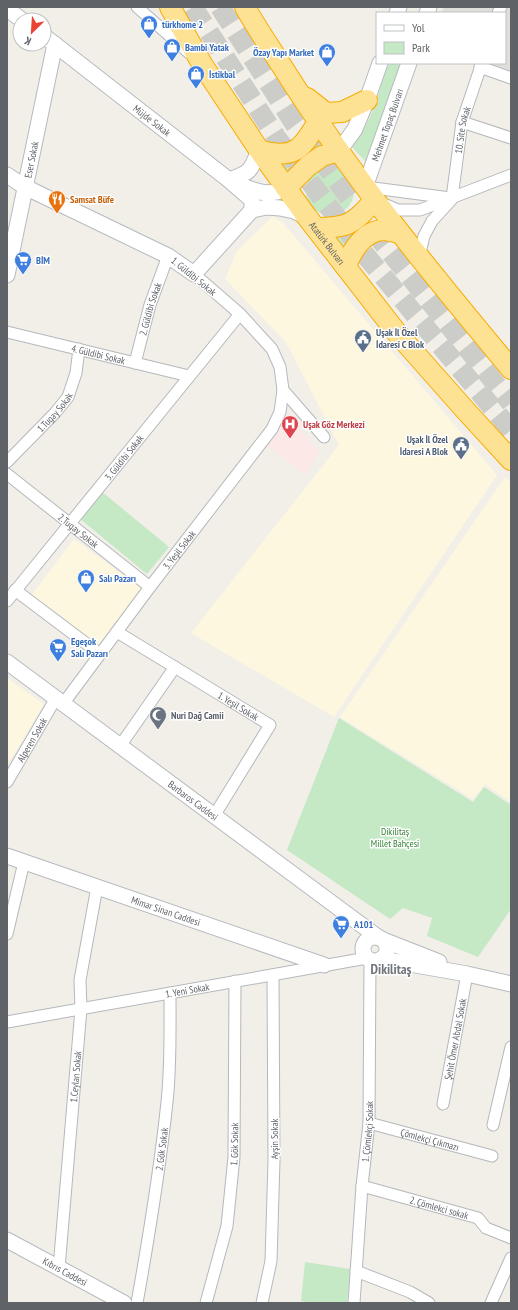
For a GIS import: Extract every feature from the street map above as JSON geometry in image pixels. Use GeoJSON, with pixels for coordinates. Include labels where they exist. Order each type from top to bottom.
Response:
{"type":"FeatureCollection","features":[{"type":"Feature","properties":{"kind":"highway","name":"Atatürk Bulvarı"},"geometry":{"type":"LineString","coordinates":[[170,7],[202,64],[259,150],[312,223],[397,332],[511,460]]}},
{"type":"Feature","properties":{"kind":"highway"},"geometry":{"type":"LineString","coordinates":[[245,7],[297,90],[338,151],[399,233],[508,360]]}},
{"type":"Feature","properties":{"kind":"highway"},"geometry":{"type":"LineString","coordinates":[[297,90],[326,112],[342,112],[367,100]]}},
{"type":"Feature","properties":{"kind":"highway"},"geometry":{"type":"LineString","coordinates":[[259,150],[273,154],[286,154],[295,151],[310,135],[318,121]]}},
{"type":"Feature","properties":{"kind":"highway"},"geometry":{"type":"LineString","coordinates":[[286,188],[308,166],[322,156],[338,151]]}},
{"type":"Feature","properties":{"kind":"highway"},"geometry":{"type":"LineString","coordinates":[[312,223],[334,228],[351,224],[364,214],[370,194]]}},
{"type":"Feature","properties":{"kind":"highway"},"geometry":{"type":"LineString","coordinates":[[346,267],[354,249],[363,239],[382,230],[399,233]]}},
{"type":"Feature","properties":{"kind":"street"},"geometry":{"type":"LineString","coordinates":[[137,7],[202,64]]}},
{"type":"Feature","properties":{"kind":"street"},"geometry":{"type":"LineString","coordinates":[[507,7],[511,8]]}},
{"type":"Feature","properties":{"kind":"street","name":"Müjde Sokak"},"geometry":{"type":"LineString","coordinates":[[52,42],[229,180],[252,200],[252,210]]}},
{"type":"Feature","properties":{"kind":"street","name":"Eser Sokak"},"geometry":{"type":"LineString","coordinates":[[7,275],[25,187],[48,52]]}},
{"type":"Feature","properties":{"kind":"street"},"geometry":{"type":"LineString","coordinates":[[338,151],[355,128],[380,64]]}},
{"type":"Feature","properties":{"kind":"street","name":"Mehmet Topaç Bulvarı"},"geometry":{"type":"LineString","coordinates":[[370,194],[409,64]]}},
{"type":"Feature","properties":{"kind":"street"},"geometry":{"type":"LineString","coordinates":[[481,65],[511,78]]}},
{"type":"Feature","properties":{"kind":"street","name":"10. Site Sokak"},"geometry":{"type":"LineString","coordinates":[[452,198],[462,122],[481,65]]}},
{"type":"Feature","properties":{"kind":"street"},"geometry":{"type":"LineString","coordinates":[[462,122],[511,138]]}},
{"type":"Feature","properties":{"kind":"street"},"geometry":{"type":"LineString","coordinates":[[229,180],[247,173],[254,163],[259,150]]}},
{"type":"Feature","properties":{"kind":"street","name":"1. Güldibi Sokak"},"geometry":{"type":"LineString","coordinates":[[7,175],[25,187],[168,256],[194,274],[240,314],[272,349],[280,367],[283,390]]}},
{"type":"Feature","properties":{"kind":"street"},"geometry":{"type":"LineString","coordinates":[[370,194],[398,210],[420,210],[511,175]]}},
{"type":"Feature","properties":{"kind":"street"},"geometry":{"type":"LineString","coordinates":[[229,180],[261,193],[278,193],[286,188]]}},
{"type":"Feature","properties":{"kind":"street"},"geometry":{"type":"LineString","coordinates":[[370,194],[452,198]]}},
{"type":"Feature","properties":{"kind":"street"},"geometry":{"type":"LineString","coordinates":[[419,257],[424,236],[432,221],[452,198]]}},
{"type":"Feature","properties":{"kind":"street"},"geometry":{"type":"LineString","coordinates":[[194,274],[252,210],[267,207],[294,211],[312,223]]}},
{"type":"Feature","properties":{"kind":"street","name":"2. Güldibi Sokak"},"geometry":{"type":"LineString","coordinates":[[135,363],[150,304],[168,256]]}},
{"type":"Feature","properties":{"kind":"street","name":"3. Güldibi Sokak"},"geometry":{"type":"LineString","coordinates":[[7,600],[240,314]]}},
{"type":"Feature","properties":{"kind":"street","name":"4. Güldibi Sokak"},"geometry":{"type":"LineString","coordinates":[[7,332],[189,376]]}},
{"type":"Feature","properties":{"kind":"street","name":"1.Tugay Sokak"},"geometry":{"type":"LineString","coordinates":[[7,462],[55,413],[68,397],[76,373],[79,349]]}},
{"type":"Feature","properties":{"kind":"street"},"geometry":{"type":"LineString","coordinates":[[283,390],[324,437]]}},
{"type":"Feature","properties":{"kind":"street","name":"3. Yeşil Sokak"},"geometry":{"type":"LineString","coordinates":[[60,701],[100,654],[272,429],[280,412],[283,390]]}},
{"type":"Feature","properties":{"kind":"street","name":"2.Tugay Sokak"},"geometry":{"type":"LineString","coordinates":[[7,474],[150,587]]}},
{"type":"Feature","properties":{"kind":"street"},"geometry":{"type":"LineString","coordinates":[[15,590],[100,654]]}},
{"type":"Feature","properties":{"kind":"street","name":"1. Yeşil Sokak"},"geometry":{"type":"LineString","coordinates":[[117,632],[270,725],[214,816]]}},
{"type":"Feature","properties":{"kind":"street","name":"Barbaros Caddesi"},"geometry":{"type":"LineString","coordinates":[[7,662],[381,939],[467,974]]}},
{"type":"Feature","properties":{"kind":"street"},"geometry":{"type":"LineString","coordinates":[[120,746],[174,667]]}},
{"type":"Feature","properties":{"kind":"street","name":"Alperen Sokak"},"geometry":{"type":"LineString","coordinates":[[7,782],[60,701]]}},
{"type":"Feature","properties":{"kind":"street","name":"Mimar Sinan Caddesi"},"geometry":{"type":"LineString","coordinates":[[7,856],[324,965]]}},
{"type":"Feature","properties":{"kind":"street"},"geometry":{"type":"LineString","coordinates":[[7,934],[24,862]]}},
{"type":"Feature","properties":{"kind":"street","name":"1.Ceylan Sokak"},"geometry":{"type":"LineString","coordinates":[[59,1268],[81,1009],[80,980],[97,887]]}},
{"type":"Feature","properties":{"kind":"street"},"geometry":{"type":"LineString","coordinates":[[372,959],[386,954],[385,943],[381,939],[370,938],[364,944],[363,949],[372,959],[467,974],[510,983]]}},
{"type":"Feature","properties":{"kind":"street","name":"1. Yeni Sokak"},"geometry":{"type":"LineString","coordinates":[[7,1022],[324,965],[372,959]]}},
{"type":"Feature","properties":{"kind":"street","name":"1. Çömlekçi Sokak"},"geometry":{"type":"LineString","coordinates":[[354,1303],[362,1186],[369,1123],[372,959]]}},
{"type":"Feature","properties":{"kind":"street","name":"Ayşin Sokak"},"geometry":{"type":"LineString","coordinates":[[262,1303],[271,1261],[274,1160],[273,974]]}},
{"type":"Feature","properties":{"kind":"street","name":"Şehit Ömer Abdal Sokak"},"geometry":{"type":"LineString","coordinates":[[443,1104],[467,974]]}},
{"type":"Feature","properties":{"kind":"street","name":"1. Gök Sokak"},"geometry":{"type":"LineString","coordinates":[[206,1303],[227,1226],[234,1157],[235,981]]}},
{"type":"Feature","properties":{"kind":"street","name":"2. Gök Sokak"},"geometry":{"type":"LineString","coordinates":[[138,1303],[168,1101],[170,993]]}},
{"type":"Feature","properties":{"kind":"street"},"geometry":{"type":"LineString","coordinates":[[494,1125],[511,1047]]}},
{"type":"Feature","properties":{"kind":"street","name":"Çömlekçi Çıkmazı"},"geometry":{"type":"LineString","coordinates":[[369,1123],[492,1156]]}},
{"type":"Feature","properties":{"kind":"street","name":"2. Çömlekci sokak"},"geometry":{"type":"LineString","coordinates":[[362,1186],[478,1218],[486,1228],[511,1238]]}},
{"type":"Feature","properties":{"kind":"street","name":"Kıbrıs Caddesi"},"geometry":{"type":"LineString","coordinates":[[7,1240],[119,1302]]}},
{"type":"Feature","properties":{"kind":"street"},"geometry":{"type":"LineString","coordinates":[[491,1303],[511,1258]]}},
{"type":"Feature","properties":{"kind":"street"},"geometry":{"type":"LineString","coordinates":[[356,1271],[410,1292],[429,1303]]}},
{"type":"Feature","properties":{"kind":"shaded area"},"geometry":{"type":"Polygon","coordinates":[[[444,7],[511,7],[511,72],[490,64],[506,64],[506,12],[442,12],[444,7]]]}},
{"type":"Feature","properties":{"kind":"shaded area"},"geometry":{"type":"Polygon","coordinates":[[[273,216],[283,223],[497,475],[334,717],[191,633],[339,445],[286,342],[225,279],[237,251],[273,216]]]}},
{"type":"Feature","properties":{"kind":"shaded area","name":"Uşak Göz Merkezi"},"geometry":{"type":"Polygon","coordinates":[[[287,414],[319,452],[305,475],[267,445],[287,414]]]}},
{"type":"Feature","properties":{"kind":"shaded area"},"geometry":{"type":"Polygon","coordinates":[[[505,477],[511,483],[511,753],[505,760],[511,754],[511,802],[485,784],[473,799],[340,717],[505,477]]]}},
{"type":"Feature","properties":{"kind":"shaded area","name":"Salı Pazarı"},"geometry":{"type":"Polygon","coordinates":[[[74,539],[142,589],[98,647],[30,597],[74,539]]]}},
{"type":"Feature","properties":{"kind":"shaded area"},"geometry":{"type":"Polygon","coordinates":[[[7,678],[44,704],[7,766],[7,678]]]}},
{"type":"Feature","properties":{"kind":"green space"},"geometry":{"type":"Polygon","coordinates":[[[388,64],[401,64],[366,162],[351,146],[358,138],[370,118],[388,64]]]}},
{"type":"Feature","properties":{"kind":"green space"},"geometry":{"type":"Polygon","coordinates":[[[317,133],[325,147],[299,161],[287,173],[277,158],[317,133]]]}},
{"type":"Feature","properties":{"kind":"green space"},"geometry":{"type":"Polygon","coordinates":[[[330,167],[339,169],[347,174],[352,182],[354,191],[352,200],[347,208],[339,213],[330,215],[321,213],[313,208],[308,200],[306,191],[308,182],[313,174],[321,169],[330,167]]]}},
{"type":"Feature","properties":{"kind":"green space"},"geometry":{"type":"Polygon","coordinates":[[[379,221],[346,252],[334,238],[379,221]]]}},
{"type":"Feature","properties":{"kind":"green space"},"geometry":{"type":"Polygon","coordinates":[[[101,491],[169,547],[147,574],[79,518],[101,491]]]}},
{"type":"Feature","properties":{"kind":"green space","name":"Dikilitaş Millet Bahçesi"},"geometry":{"type":"Polygon","coordinates":[[[339,718],[473,802],[484,787],[511,805],[511,909],[478,957],[427,936],[432,918],[403,908],[390,919],[287,850],[339,718]]]}},
{"type":"Feature","properties":{"kind":"green space"},"geometry":{"type":"Polygon","coordinates":[[[305,1262],[350,1269],[347,1303],[312,1303],[301,1301],[305,1262]]]}},
{"type":"Feature","properties":{"kind":"tunnel"},"geometry":{"type":"LineString","coordinates":[[193,7],[276,137],[367,257],[511,430]]}},
{"type":"Feature","properties":{"kind":"tunnel"},"geometry":{"type":"LineString","coordinates":[[220,7],[294,123],[383,243],[511,403]]}},
{"type":"Feature","properties":{"kind":"place","name":"türkhome 2"},"geometry":{"type":"Point","coordinates":[149,39]}},
{"type":"Feature","properties":{"kind":"place","name":"Bambi Yatak"},"geometry":{"type":"Point","coordinates":[172,62]}},
{"type":"Feature","properties":{"kind":"place","name":"Özay Yapı Market"},"geometry":{"type":"Point","coordinates":[327,67]}},
{"type":"Feature","properties":{"kind":"place","name":"İstikbal"},"geometry":{"type":"Point","coordinates":[196,89]}},
{"type":"Feature","properties":{"kind":"place","name":"Samsat Büfe"},"geometry":{"type":"Point","coordinates":[57,214]}},
{"type":"Feature","properties":{"kind":"place","name":"BİM"},"geometry":{"type":"Point","coordinates":[23,275]}},
{"type":"Feature","properties":{"kind":"place","name":"Uşak İl Özel İdaresi C Blok"},"geometry":{"type":"Point","coordinates":[363,353]}},
{"type":"Feature","properties":{"kind":"place","name":"Uşak Göz Merkezi"},"geometry":{"type":"Point","coordinates":[290,439]}},
{"type":"Feature","properties":{"kind":"place","name":"Uşak İl Özel İdaresi A Blok"},"geometry":{"type":"Point","coordinates":[461,460]}},
{"type":"Feature","properties":{"kind":"place","name":"Salı Pazarı"},"geometry":{"type":"Point","coordinates":[86,593]}},
{"type":"Feature","properties":{"kind":"place","name":"Egeşok Salı Pazarı"},"geometry":{"type":"Point","coordinates":[58,662]}},
{"type":"Feature","properties":{"kind":"place","name":"Nuri Dağ Camii"},"geometry":{"type":"Point","coordinates":[158,730]}},
{"type":"Feature","properties":{"kind":"place","name":"A101"},"geometry":{"type":"Point","coordinates":[341,939]}},
{"type":"Feature","properties":{"kind":"district","name":"Dikilitaş"},"geometry":{"type":"Point","coordinates":[391,969]}}]}
